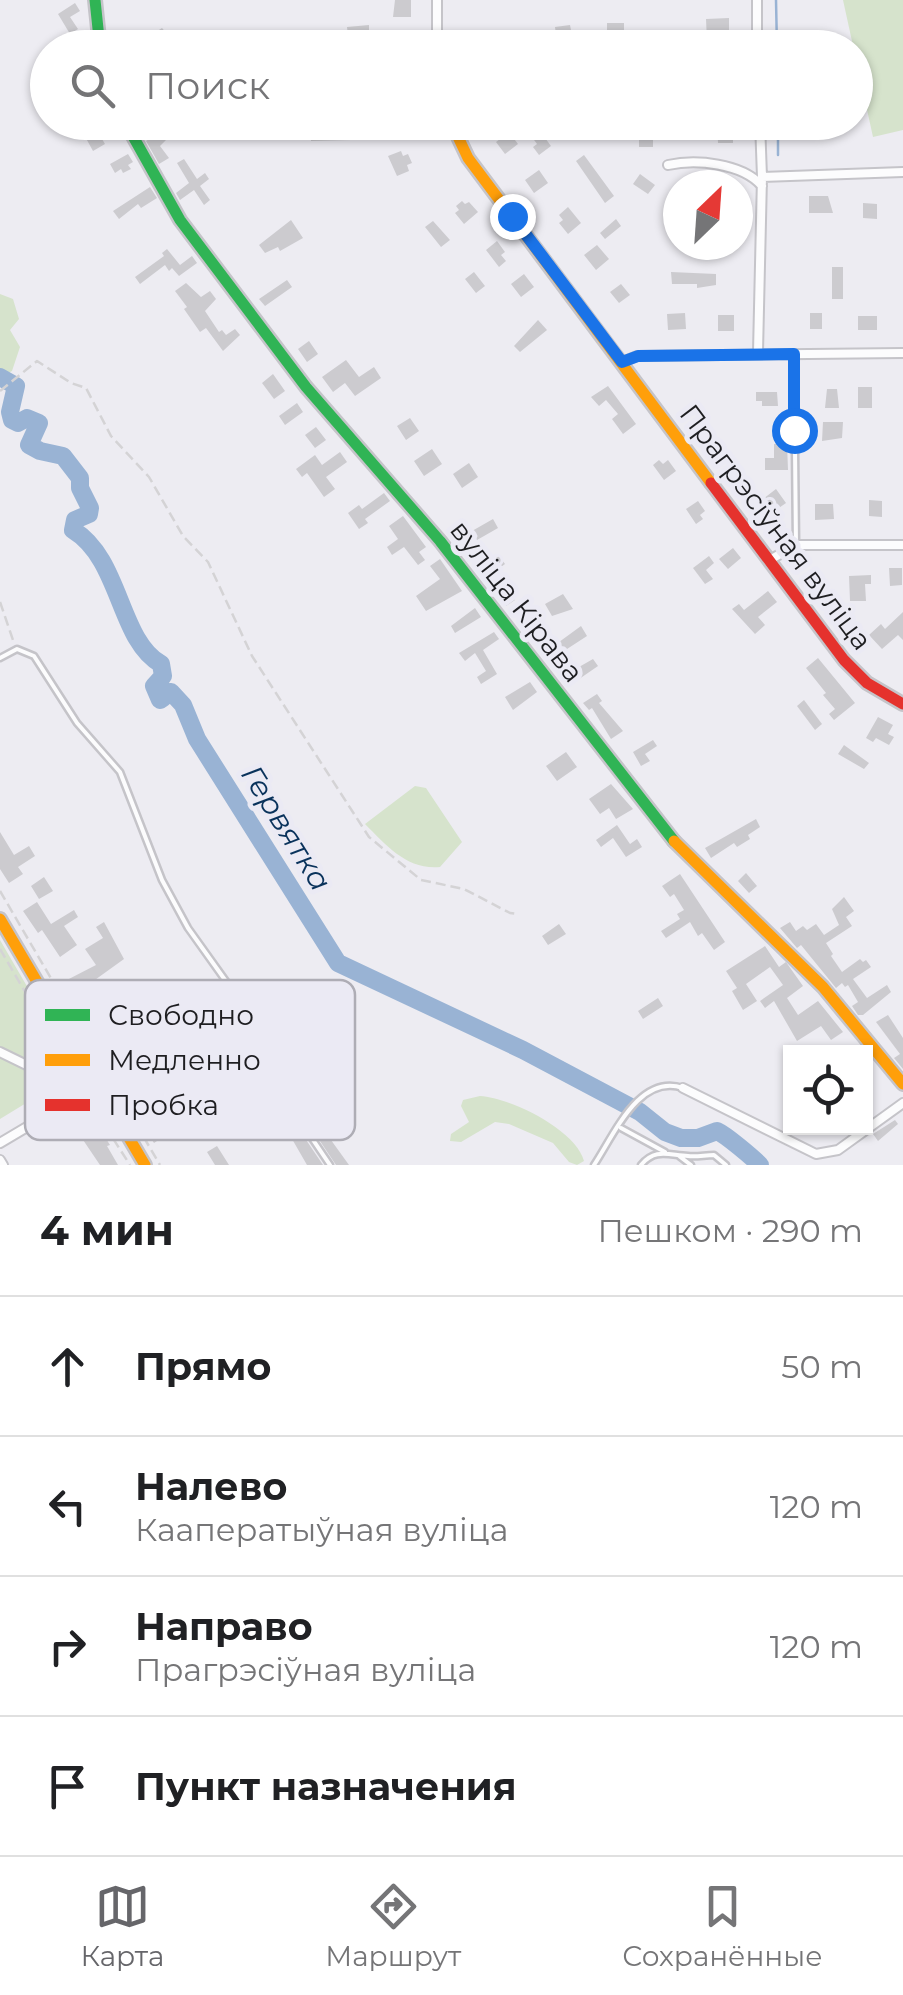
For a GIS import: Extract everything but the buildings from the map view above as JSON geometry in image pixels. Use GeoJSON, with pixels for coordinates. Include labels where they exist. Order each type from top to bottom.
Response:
{"type":"FeatureCollection","features":[{"type":"Feature","properties":{"kind":"street"},"geometry":{"type":"LineString","coordinates":[[96,0],[96,30]]}},
{"type":"Feature","properties":{"kind":"street"},"geometry":{"type":"LineString","coordinates":[[437,0],[437,30]]}},
{"type":"Feature","properties":{"kind":"street"},"geometry":{"type":"LineString","coordinates":[[757,30],[758,0]]}},
{"type":"Feature","properties":{"kind":"street","name":"вуліца Кірава"},"geometry":{"type":"LineString","coordinates":[[135,140],[180,220],[306,387],[440,542],[682,851],[823,987],[902,1082]]}},
{"type":"Feature","properties":{"kind":"street","name":"Прагрэсіўная вуліца"},"geometry":{"type":"LineString","coordinates":[[460,140],[468,158],[855,672],[903,704]]}},
{"type":"Feature","properties":{"kind":"street"},"geometry":{"type":"LineString","coordinates":[[758,352],[761,140]]}},
{"type":"Feature","properties":{"kind":"street"},"geometry":{"type":"LineString","coordinates":[[668,165],[683,163],[740,170],[762,182],[903,172]]}},
{"type":"Feature","properties":{"kind":"street"},"geometry":{"type":"LineString","coordinates":[[622,362],[638,356],[758,352],[903,353]]}},
{"type":"Feature","properties":{"kind":"street"},"geometry":{"type":"LineString","coordinates":[[768,560],[796,545],[903,544]]}},
{"type":"Feature","properties":{"kind":"street"},"geometry":{"type":"LineString","coordinates":[[0,918],[32,980]]}},
{"type":"Feature","properties":{"kind":"street"},"geometry":{"type":"LineString","coordinates":[[0,1052],[25,1063]]}},
{"type":"Feature","properties":{"kind":"street"},"geometry":{"type":"LineString","coordinates":[[682,1088],[816,1154],[838,1150],[903,1103]]}},
{"type":"Feature","properties":{"kind":"street"},"geometry":{"type":"LineString","coordinates":[[0,1143],[25,1128]]}},
{"type":"Feature","properties":{"kind":"street"},"geometry":{"type":"LineString","coordinates":[[126,1140],[144,1165]]}},
{"type":"Feature","properties":{"kind":"lane"},"geometry":{"type":"LineString","coordinates":[[794,354],[796,545]]}},
{"type":"Feature","properties":{"kind":"lane"},"geometry":{"type":"LineString","coordinates":[[0,658],[22,650],[34,656],[76,723],[120,772],[162,880],[188,928],[224,980]]}},
{"type":"Feature","properties":{"kind":"lane"},"geometry":{"type":"LineString","coordinates":[[594,1165],[634,1105],[649,1090],[660,1085],[682,1088]]}},
{"type":"Feature","properties":{"kind":"lane"},"geometry":{"type":"LineString","coordinates":[[619,1127],[666,1152],[718,1156],[726,1165]]}},
{"type":"Feature","properties":{"kind":"lane"},"geometry":{"type":"LineString","coordinates":[[313,1140],[330,1165]]}},
{"type":"Feature","properties":{"kind":"lane"},"geometry":{"type":"LineString","coordinates":[[641,1165],[649,1156],[666,1152]]}},
{"type":"Feature","properties":{"kind":"lane"},"geometry":{"type":"LineString","coordinates":[[677,1155],[691,1165]]}},
{"type":"Feature","properties":{"kind":"lane"},"geometry":{"type":"LineString","coordinates":[[714,1165],[718,1156]]}},
{"type":"Feature","properties":{"kind":"path"},"geometry":{"type":"LineString","coordinates":[[0,391],[36,361],[86,388],[111,436],[149,476],[183,536],[208,562],[252,656],[369,837],[421,880],[464,889],[510,914],[518,914]]}},
{"type":"Feature","properties":{"kind":"path"},"geometry":{"type":"LineString","coordinates":[[0,602],[14,638],[12,651]]}},
{"type":"Feature","properties":{"kind":"path"},"geometry":{"type":"LineString","coordinates":[[0,891],[52,980]]}},
{"type":"Feature","properties":{"kind":"path"},"geometry":{"type":"LineString","coordinates":[[0,949],[25,988]]}},
{"type":"Feature","properties":{"kind":"path"},"geometry":{"type":"LineString","coordinates":[[114,1140],[130,1165]]}},
{"type":"Feature","properties":{"kind":"path"},"geometry":{"type":"LineString","coordinates":[[145,1140],[160,1165]]}},
{"type":"Feature","properties":{"kind":"green space"},"geometry":{"type":"Polygon","coordinates":[[[843,0],[903,0],[903,130],[873,137],[873,30],[850,30],[843,0]]]}},
{"type":"Feature","properties":{"kind":"green space"},"geometry":{"type":"Polygon","coordinates":[[[0,294],[13,299],[19,319],[10,330],[20,347],[12,371],[0,377],[0,294]]]}},
{"type":"Feature","properties":{"kind":"green space"},"geometry":{"type":"Polygon","coordinates":[[[415,786],[426,788],[462,842],[440,867],[408,861],[365,824],[415,786]]]}},
{"type":"Feature","properties":{"kind":"green space"},"geometry":{"type":"Polygon","coordinates":[[[0,940],[25,983],[25,1104],[0,1119],[0,940]]]}},
{"type":"Feature","properties":{"kind":"green space"},"geometry":{"type":"Polygon","coordinates":[[[480,1096],[524,1109],[556,1127],[579,1149],[584,1161],[577,1165],[569,1162],[553,1143],[509,1124],[495,1122],[461,1142],[450,1141],[451,1134],[469,1122],[461,1106],[463,1100],[480,1096]]]}},
{"type":"Feature","properties":{"kind":"waterway"},"geometry":{"type":"LineString","coordinates":[[776,0],[777,30]]}},
{"type":"Feature","properties":{"kind":"waterway"},"geometry":{"type":"LineString","coordinates":[[778,140],[778,155]]}},
{"type":"Feature","properties":{"kind":"waterway","name":"Гервятка"},"geometry":{"type":"LineString","coordinates":[[0,377],[16,386],[12,420],[18,423],[27,418],[39,423],[29,445],[63,456],[80,478],[80,488],[90,508],[89,514],[75,520],[73,530],[101,560],[136,637],[161,664],[163,676],[154,686],[160,700],[163,693],[171,692],[183,705],[197,739],[338,963],[523,1050],[640,1112],[665,1132],[681,1138],[698,1138],[717,1131],[760,1165]]}},
{"type":"Feature","properties":{"kind":"traffic: fast"},"geometry":{"type":"LineString","coordinates":[[95,0],[98,30]]}},
{"type":"Feature","properties":{"kind":"traffic: fast"},"geometry":{"type":"LineString","coordinates":[[135,140],[180,220],[306,387],[440,541],[674,841]]}},
{"type":"Feature","properties":{"kind":"traffic: slow"},"geometry":{"type":"LineString","coordinates":[[460,140],[468,158],[711,483]]}},
{"type":"Feature","properties":{"kind":"traffic: slow"},"geometry":{"type":"LineString","coordinates":[[674,841],[823,987],[903,1084]]}},
{"type":"Feature","properties":{"kind":"traffic: slow"},"geometry":{"type":"LineString","coordinates":[[0,919],[36,980]]}},
{"type":"Feature","properties":{"kind":"traffic: slow"},"geometry":{"type":"LineString","coordinates":[[130,1140],[145,1165]]}},
{"type":"Feature","properties":{"kind":"traffic: jam"},"geometry":{"type":"LineString","coordinates":[[711,483],[844,660],[867,683],[903,704]]}},
{"type":"Feature","properties":{"kind":"route"},"geometry":{"type":"LineString","coordinates":[[512,216],[622,362],[638,356],[794,354],[794,430]]}}]}
